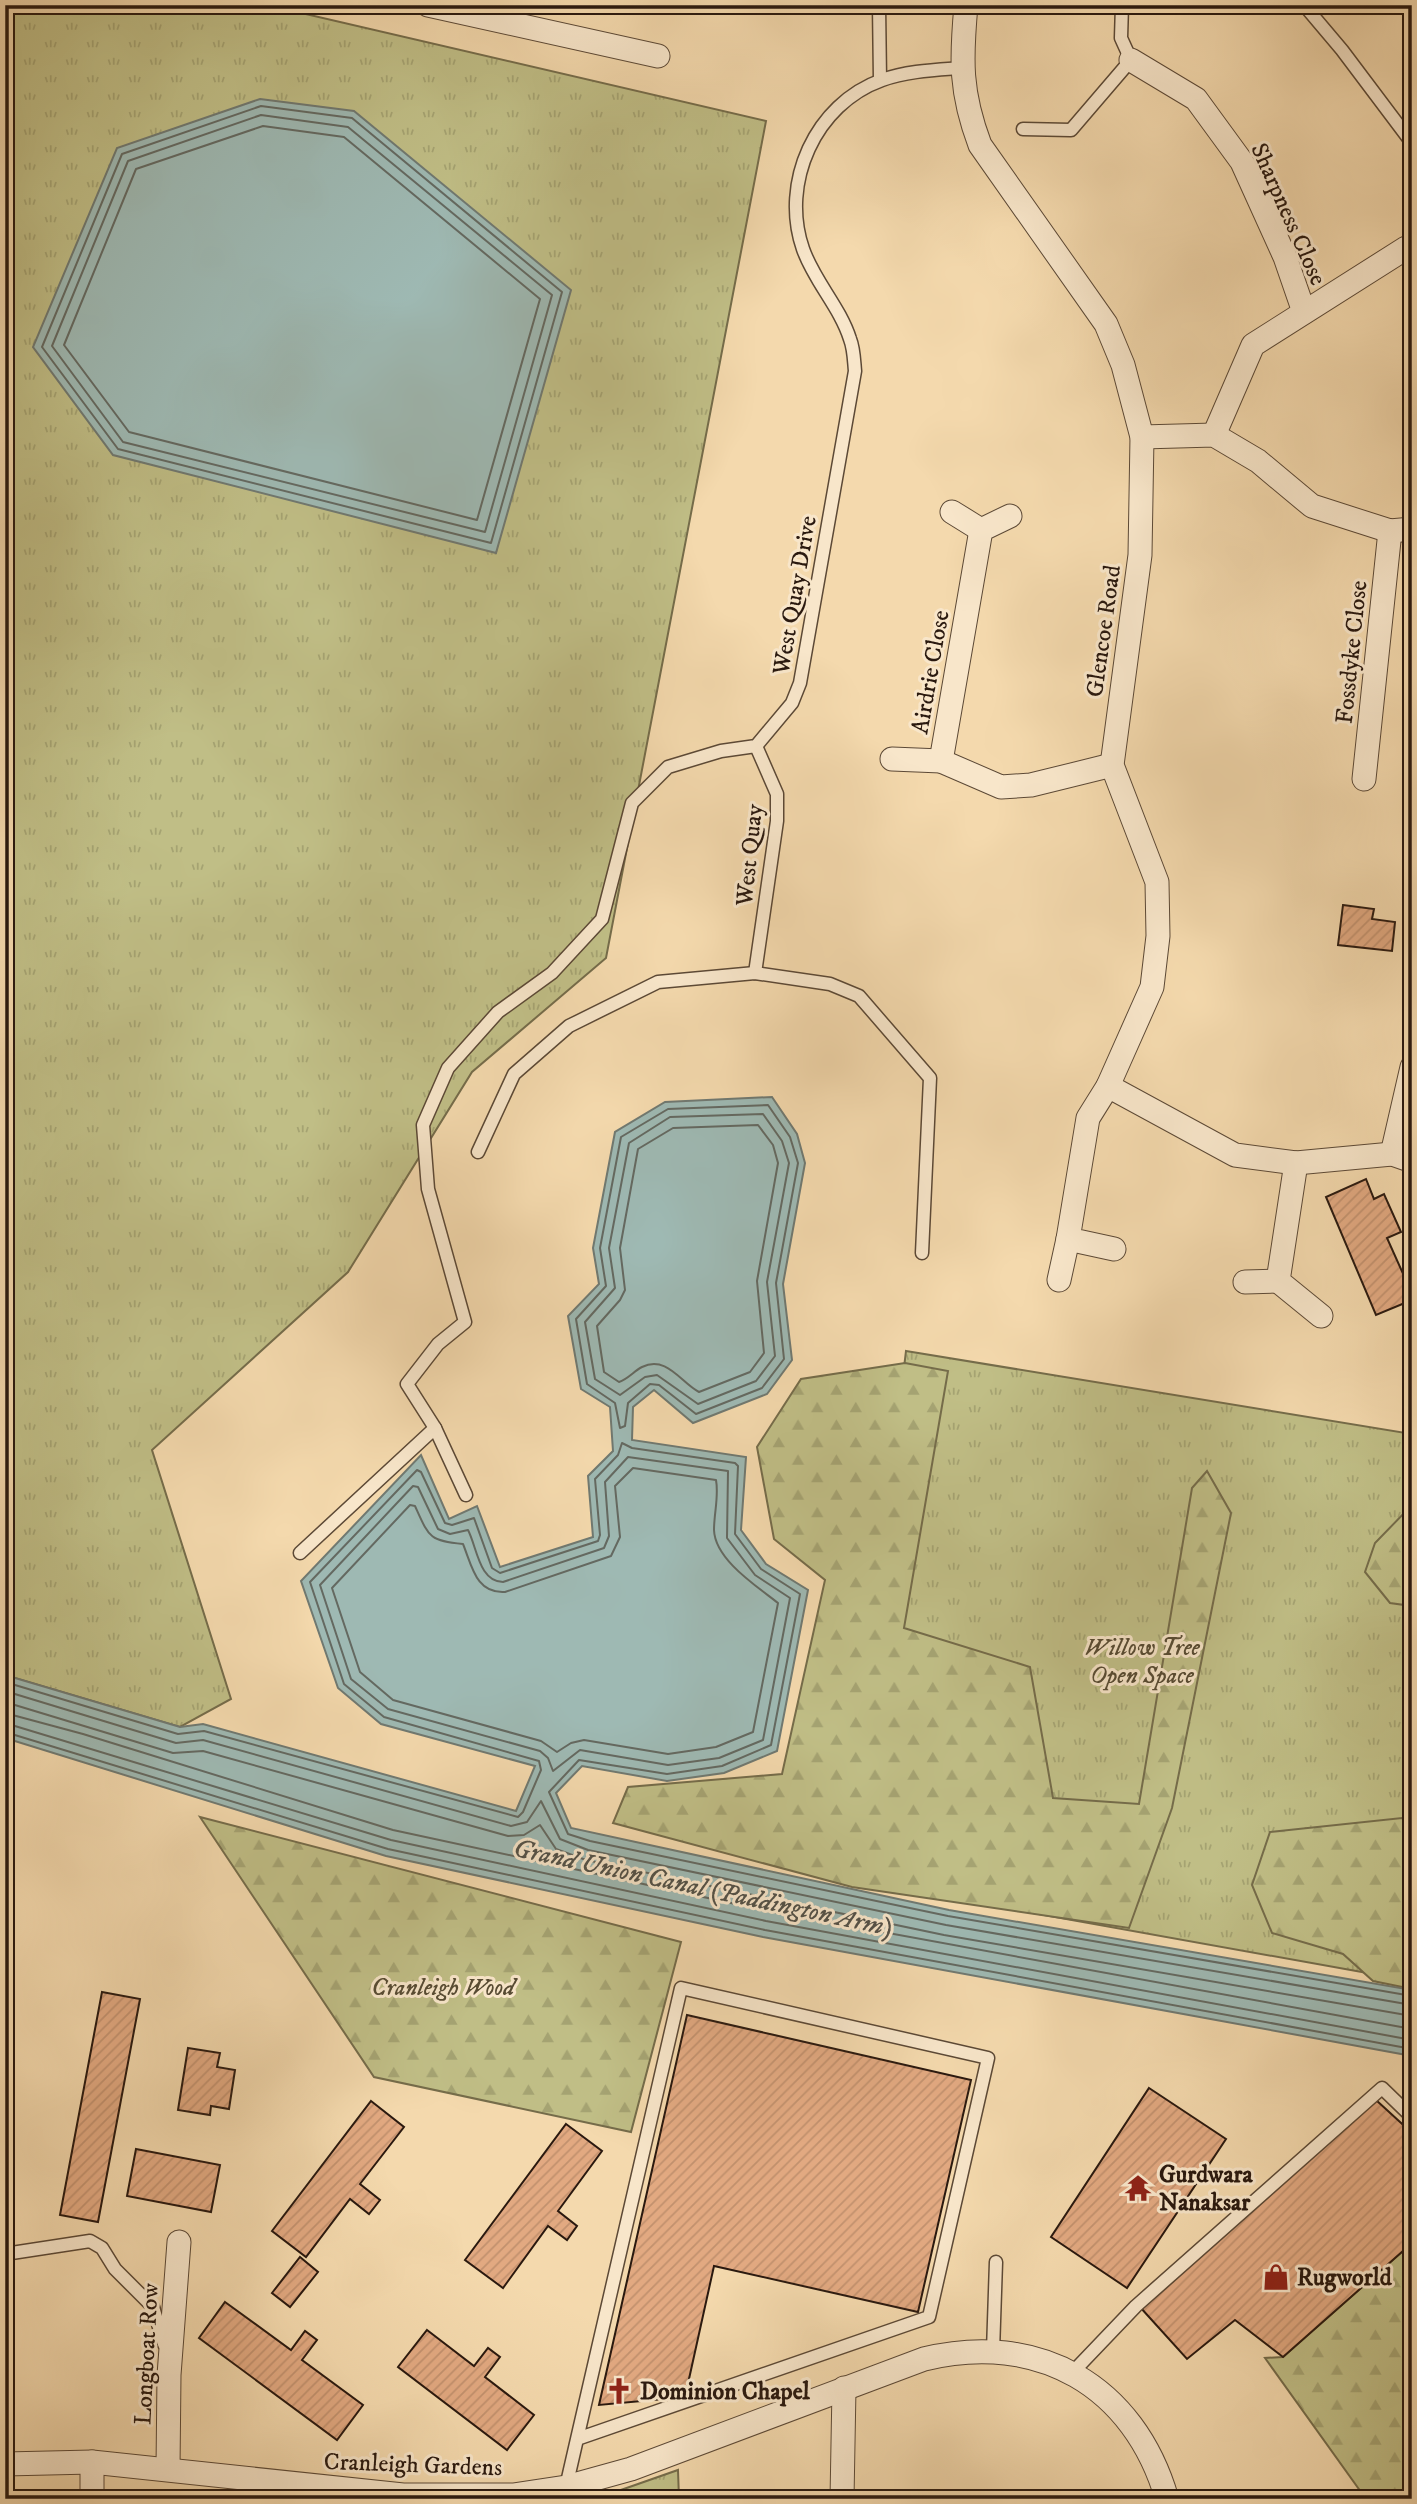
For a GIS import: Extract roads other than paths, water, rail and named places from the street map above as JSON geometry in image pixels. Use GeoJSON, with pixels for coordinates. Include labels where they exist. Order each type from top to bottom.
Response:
{"type":"FeatureCollection","features":[{"type":"Feature","properties":{"kind":"street"},"geometry":{"type":"LineString","coordinates":[[428,5],[485,11],[658,57]]}},
{"type":"Feature","properties":{"kind":"street","name":"Glencoe Road"},"geometry":{"type":"LineString","coordinates":[[966,5],[961,68],[972,123],[980,145],[1106,324],[1123,365],[1142,437],[1140,555],[1112,765],[1157,882],[1158,936],[1152,987],[1108,1086],[1088,1118],[1059,1280]]}},
{"type":"Feature","properties":{"kind":"street","name":"Sharpness Close"},"geometry":{"type":"LineString","coordinates":[[1131,60],[1196,99],[1242,162],[1285,257],[1304,312]]}},
{"type":"Feature","properties":{"kind":"street"},"geometry":{"type":"LineString","coordinates":[[1214,435],[1253,345],[1406,248]]}},
{"type":"Feature","properties":{"kind":"street"},"geometry":{"type":"LineString","coordinates":[[1142,437],[1214,435],[1258,461],[1312,506],[1401,530]]}},
{"type":"Feature","properties":{"kind":"street"},"geometry":{"type":"LineString","coordinates":[[952,512],[981,530],[1010,516]]}},
{"type":"Feature","properties":{"kind":"street","name":"Airdrie Close"},"geometry":{"type":"LineString","coordinates":[[981,530],[941,761],[1001,787],[1031,785],[1112,765]]}},
{"type":"Feature","properties":{"kind":"street","name":"Fossdyke Close"},"geometry":{"type":"LineString","coordinates":[[1364,779],[1401,530]]}},
{"type":"Feature","properties":{"kind":"street"},"geometry":{"type":"LineString","coordinates":[[892,758],[941,761]]}},
{"type":"Feature","properties":{"kind":"street"},"geometry":{"type":"LineString","coordinates":[[1108,1086],[1235,1155],[1296,1163],[1402,1158],[1412,1067]]}},
{"type":"Feature","properties":{"kind":"street"},"geometry":{"type":"LineString","coordinates":[[1278,1281],[1296,1163]]}},
{"type":"Feature","properties":{"kind":"street"},"geometry":{"type":"LineString","coordinates":[[1068,1239],[1114,1249]]}},
{"type":"Feature","properties":{"kind":"street"},"geometry":{"type":"LineString","coordinates":[[1245,1282],[1278,1281],[1321,1317]]}},
{"type":"Feature","properties":{"kind":"street","name":"Longboat Row"},"geometry":{"type":"LineString","coordinates":[[168,2468],[169,2375],[179,2242]]}},
{"type":"Feature","properties":{"kind":"street","name":"Cranleigh Gardens"},"geometry":{"type":"LineString","coordinates":[[5,2464],[92,2462],[168,2468],[299,2485],[447,2497],[513,2495],[566,2487],[643,2465],[924,2359],[946,2354],[993,2351],[1034,2358],[1072,2374],[1104,2396],[1141,2435],[1154,2459],[1167,2499]]}},
{"type":"Feature","properties":{"kind":"street"},"geometry":{"type":"LineString","coordinates":[[842,2499],[844,2388]]}},
{"type":"Feature","properties":{"kind":"street"},"geometry":{"type":"LineString","coordinates":[[92,2462],[92,2499]]}},
{"type":"Feature","properties":{"kind":"lane"},"geometry":{"type":"LineString","coordinates":[[879,5],[880,80]]}},
{"type":"Feature","properties":{"kind":"lane"},"geometry":{"type":"LineString","coordinates":[[1023,129],[1071,130],[1131,60],[1121,38],[1122,5]]}},
{"type":"Feature","properties":{"kind":"lane"},"geometry":{"type":"LineString","coordinates":[[1304,5],[1342,50],[1412,144]]}},
{"type":"Feature","properties":{"kind":"lane","name":"West Quay Drive"},"geometry":{"type":"LineString","coordinates":[[756,746],[792,703],[800,684],[855,371],[850,339],[803,250],[794,206],[805,152],[840,102],[880,80],[909,72],[961,68]]}},
{"type":"Feature","properties":{"kind":"lane"},"geometry":{"type":"LineString","coordinates":[[466,1496],[435,1428],[407,1384],[438,1345],[465,1322],[428,1189],[423,1125],[449,1068],[498,1012],[552,973],[602,919],[632,803],[668,767],[721,751],[756,746]]}},
{"type":"Feature","properties":{"kind":"lane","name":"West Quay"},"geometry":{"type":"LineString","coordinates":[[755,973],[777,821],[777,794],[756,746]]}},
{"type":"Feature","properties":{"kind":"lane"},"geometry":{"type":"LineString","coordinates":[[478,1152],[514,1074],[569,1026],[658,982],[755,973],[830,984],[859,996],[930,1078],[922,1253]]}},
{"type":"Feature","properties":{"kind":"lane"},"geometry":{"type":"LineString","coordinates":[[300,1553],[435,1428]]}},
{"type":"Feature","properties":{"kind":"lane"},"geometry":{"type":"LineString","coordinates":[[566,2487],[577,2439],[681,1988],[988,2058],[929,2317],[577,2439]]}},
{"type":"Feature","properties":{"kind":"lane"},"geometry":{"type":"LineString","coordinates":[[1072,2374],[1136,2306],[1382,2088],[1412,2117]]}},
{"type":"Feature","properties":{"kind":"lane"},"geometry":{"type":"LineString","coordinates":[[5,2254],[90,2241],[103,2248],[115,2269],[153,2307],[163,2335],[169,2375]]}},
{"type":"Feature","properties":{"kind":"lane"},"geometry":{"type":"LineString","coordinates":[[993,2351],[996,2262]]}},
{"type":"Feature","properties":{"kind":"water"},"geometry":{"type":"Polygon","coordinates":[[[260,99],[354,111],[571,290],[496,553],[113,455],[33,347],[117,148],[260,99]]]}},
{"type":"Feature","properties":{"kind":"water","name":"Grand Union Canal (Paddington Arm)"},"geometry":{"type":"Polygon","coordinates":[[[772,1097],[797,1134],[805,1163],[783,1284],[792,1360],[767,1394],[693,1423],[654,1390],[633,1407],[632,1440],[746,1457],[741,1530],[766,1564],[808,1590],[777,1751],[724,1773],[667,1781],[582,1766],[556,1793],[571,1828],[949,1910],[1412,1990],[1412,2056],[763,1937],[386,1856],[5,1738],[5,1675],[180,1727],[203,1724],[516,1811],[535,1766],[381,1724],[338,1688],[301,1581],[421,1455],[449,1519],[477,1506],[500,1567],[593,1537],[588,1476],[613,1451],[610,1407],[581,1389],[568,1316],[599,1284],[593,1248],[615,1132],[665,1102],[772,1097]]]}},
{"type":"Feature","properties":{"kind":"place","name":"Gurdwara Nanaksar"},"geometry":{"type":"Point","coordinates":[1138,2188]}},
{"type":"Feature","properties":{"kind":"place","name":"Rugworld"},"geometry":{"type":"Point","coordinates":[1276,2277]}},
{"type":"Feature","properties":{"kind":"place","name":"Dominion Chapel"},"geometry":{"type":"Point","coordinates":[619,2391]}},
{"type":"Feature","properties":{"kind":"park label","name":"Willow Tree Open Space"},"geometry":{"type":"Point","coordinates":[1142,1661]}},
{"type":"Feature","properties":{"kind":"park label","name":"Cranleigh Wood"},"geometry":{"type":"Point","coordinates":[443,1987]}}]}
